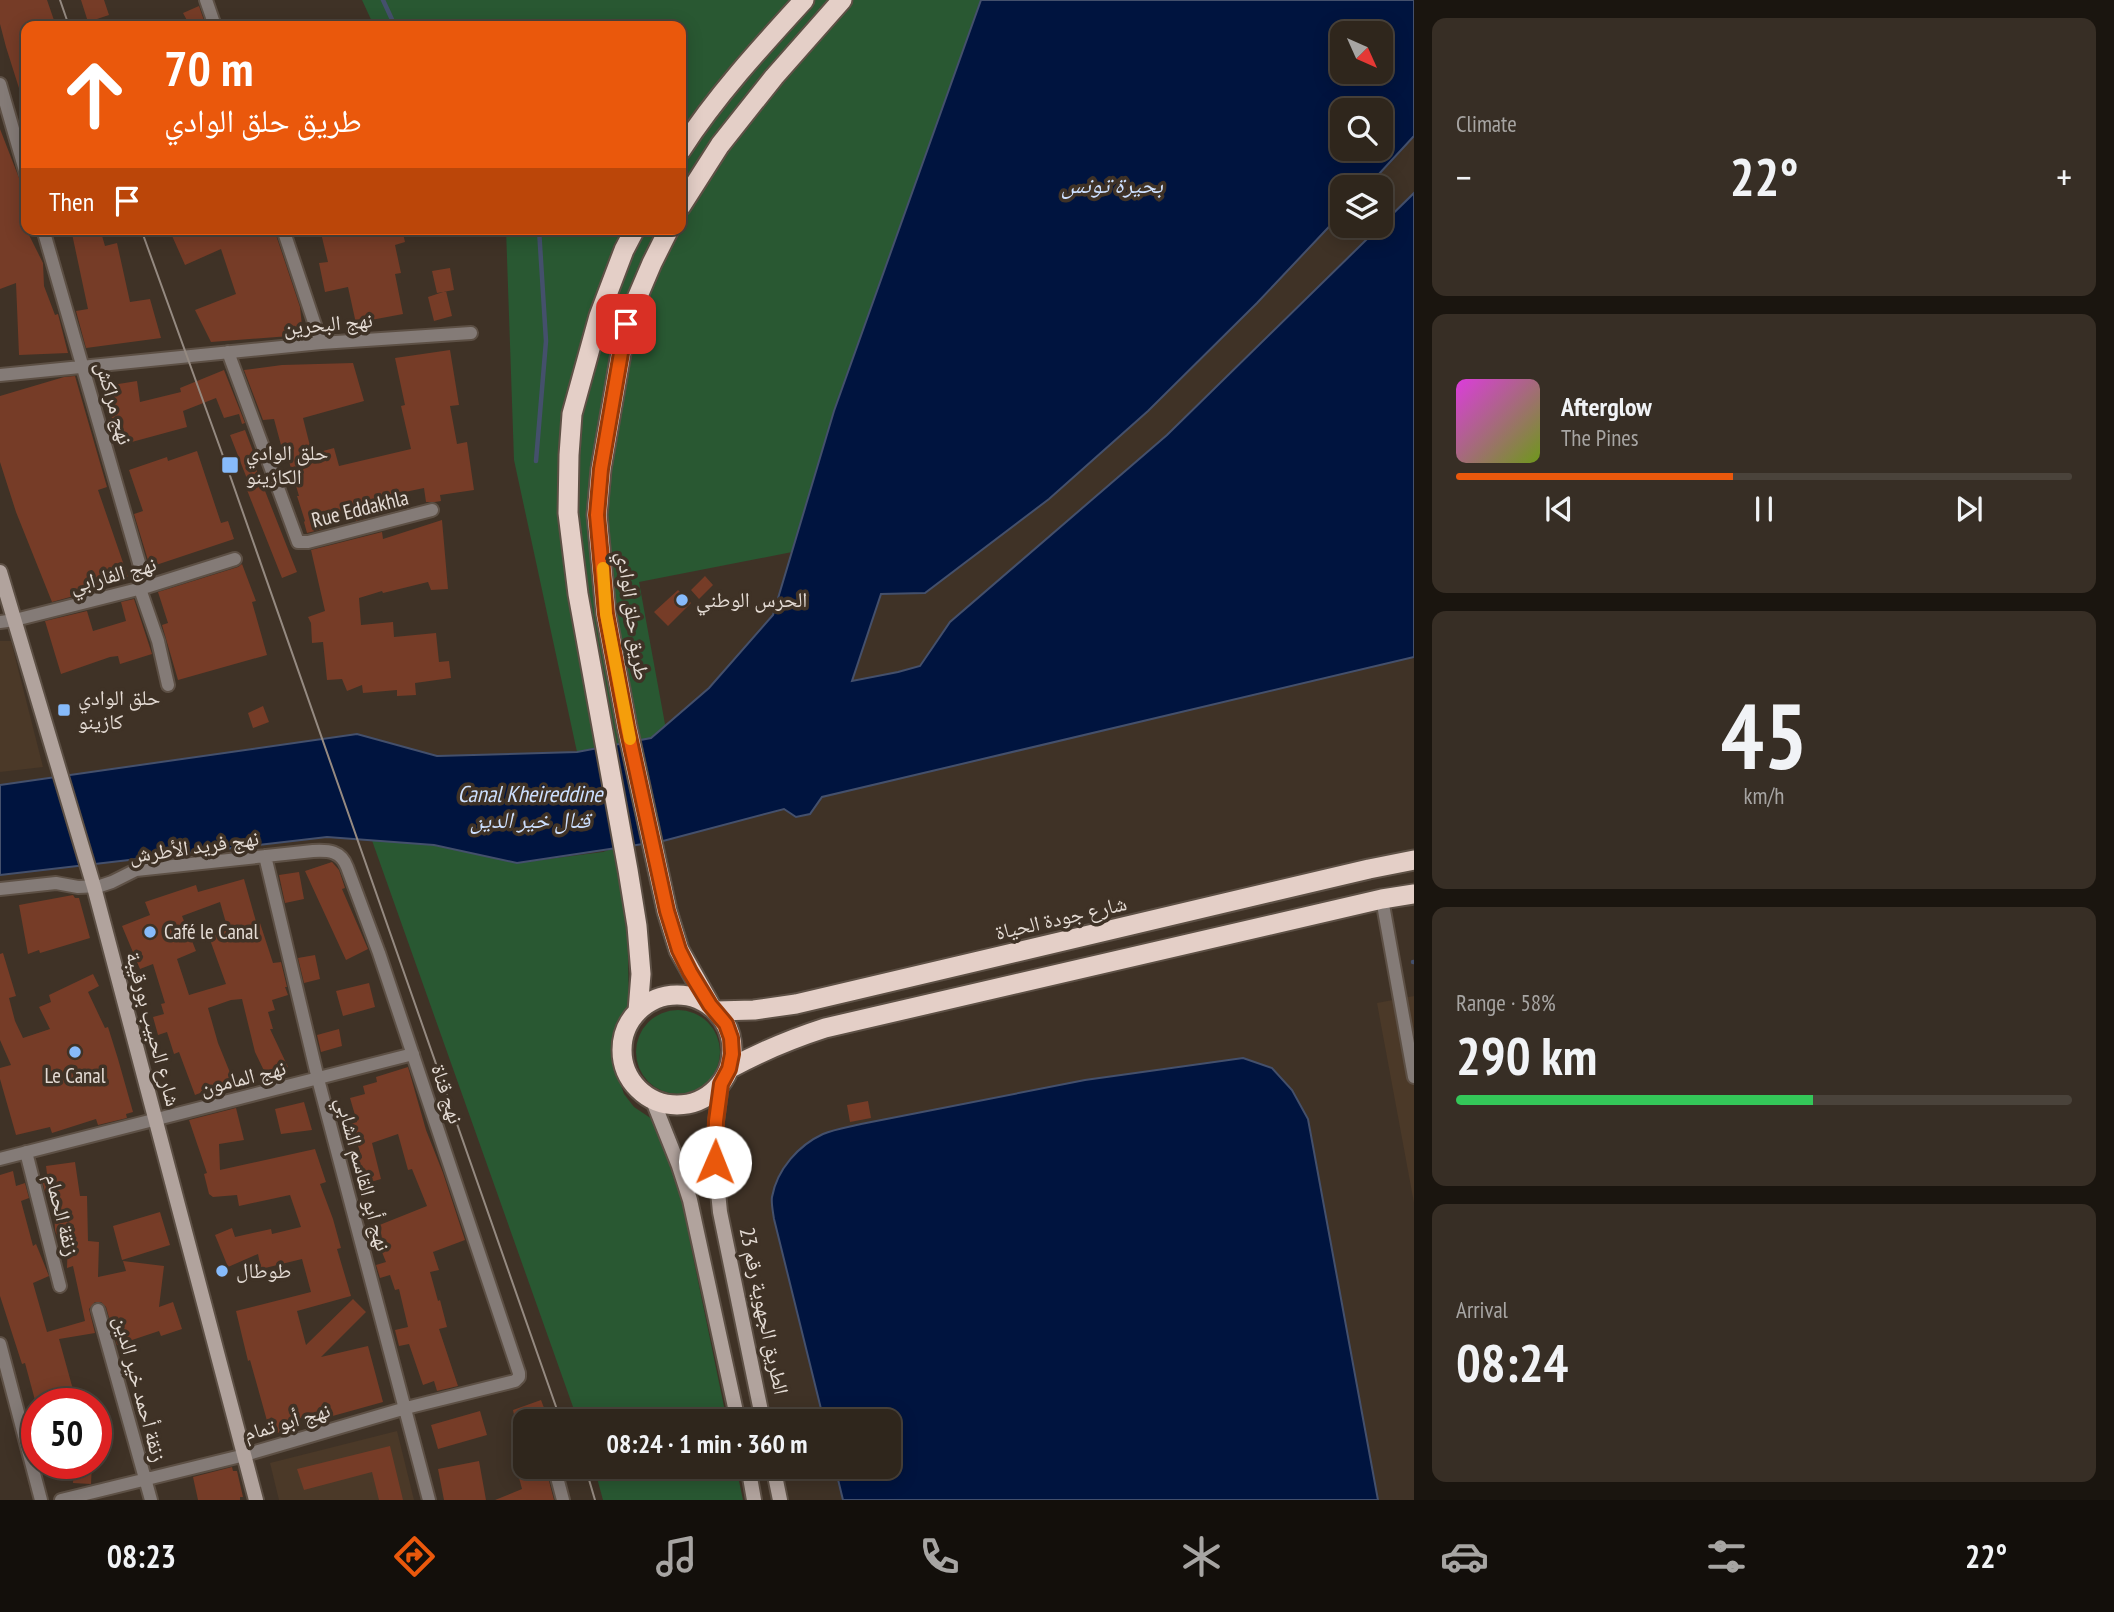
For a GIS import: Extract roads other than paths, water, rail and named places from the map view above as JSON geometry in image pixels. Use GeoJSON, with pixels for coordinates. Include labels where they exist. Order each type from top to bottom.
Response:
{"type":"FeatureCollection","features":[{"type":"Feature","properties":{"kind":"highway"},"geometry":{"type":"LineString","coordinates":[[686,142],[750,58],[804,0]]}},
{"type":"Feature","properties":{"kind":"highway"},"geometry":{"type":"LineString","coordinates":[[686,198],[720,145],[774,77],[842,0]]}},
{"type":"Feature","properties":{"kind":"highway"},"geometry":{"type":"LineString","coordinates":[[632,235],[599,316],[572,414],[568,513],[578,594],[628,870],[640,954],[638,1011]]}},
{"type":"Feature","properties":{"kind":"highway","name":"طريق حلق الوادي"},"geometry":{"type":"LineString","coordinates":[[666,235],[626,324],[601,469],[597,515],[606,614],[627,727],[667,911],[679,950],[713,1008]]}},
{"type":"Feature","properties":{"kind":"highway","name":"شارع جودة الحياة"},"geometry":{"type":"LineString","coordinates":[[713,1008],[754,1010],[796,1004],[1414,860]]}},
{"type":"Feature","properties":{"kind":"highway"},"geometry":{"type":"LineString","coordinates":[[713,1008],[692,997],[673,995],[654,1000],[638,1011],[627,1025],[622,1042],[622,1060],[628,1077],[639,1091],[653,1101],[671,1106],[690,1104],[707,1097],[725,1077],[759,1053],[825,1028],[1382,899],[1414,894]]}},
{"type":"Feature","properties":{"kind":"highway","name":"الطريق الجهوية رقم 23"},"geometry":{"type":"LineString","coordinates":[[713,1008],[726,1024],[731,1038],[732,1054],[725,1077]]}},
{"type":"Feature","properties":{"kind":"main road","name":"شارع الحبيب بورقيبة"},"geometry":{"type":"LineString","coordinates":[[0,572],[93,884],[256,1500]]}},
{"type":"Feature","properties":{"kind":"main road","name":"الطريق الجهوية رقم 23"},"geometry":{"type":"LineString","coordinates":[[725,1077],[716,1121],[715,1162],[720,1212],[761,1409]]}},
{"type":"Feature","properties":{"kind":"main road"},"geometry":{"type":"LineString","coordinates":[[653,1101],[690,1200],[735,1409]]}},
{"type":"Feature","properties":{"kind":"main road"},"geometry":{"type":"LineString","coordinates":[[750,1479],[754,1500]]}},
{"type":"Feature","properties":{"kind":"main road"},"geometry":{"type":"LineString","coordinates":[[776,1479],[780,1500]]}},
{"type":"Feature","properties":{"kind":"street"},"geometry":{"type":"LineString","coordinates":[[206,0],[213,21]]}},
{"type":"Feature","properties":{"kind":"street"},"geometry":{"type":"LineString","coordinates":[[0,84],[5,122],[21,162]]}},
{"type":"Feature","properties":{"kind":"street","name":"نهج مراكش"},"geometry":{"type":"LineString","coordinates":[[45,235],[84,368],[168,685]]}},
{"type":"Feature","properties":{"kind":"street"},"geometry":{"type":"LineString","coordinates":[[285,235],[321,343]]}},
{"type":"Feature","properties":{"kind":"street","name":"نهج البحرين"},"geometry":{"type":"LineString","coordinates":[[0,375],[321,343],[471,333]]}},
{"type":"Feature","properties":{"kind":"street","name":"Rue Eddakhla"},"geometry":{"type":"LineString","coordinates":[[229,352],[298,542],[308,542],[432,510]]}},
{"type":"Feature","properties":{"kind":"street","name":"نهج الفارابي"},"geometry":{"type":"LineString","coordinates":[[0,622],[143,588],[235,559]]}},
{"type":"Feature","properties":{"kind":"street","name":"نهج فريد الأطرش"},"geometry":{"type":"LineString","coordinates":[[0,889],[56,883],[112,882],[136,870],[313,851]]}},
{"type":"Feature","properties":{"kind":"street","name":"نهج قناة"},"geometry":{"type":"LineString","coordinates":[[313,851],[331,851],[344,860],[413,1054],[519,1374]]}},
{"type":"Feature","properties":{"kind":"street","name":"نهج أبو القاسم الشابي"},"geometry":{"type":"LineString","coordinates":[[265,856],[318,1079],[429,1500]]}},
{"type":"Feature","properties":{"kind":"street"},"geometry":{"type":"LineString","coordinates":[[1382,899],[1414,1077]]}},
{"type":"Feature","properties":{"kind":"street","name":"نهج المامون"},"geometry":{"type":"LineString","coordinates":[[0,1159],[413,1054]]}},
{"type":"Feature","properties":{"kind":"street","name":"زنقة الحمام"},"geometry":{"type":"LineString","coordinates":[[26,1152],[60,1286]]}},
{"type":"Feature","properties":{"kind":"street","name":"زنقة أحمد خير الدين"},"geometry":{"type":"LineString","coordinates":[[98,1310],[150,1500]]}},
{"type":"Feature","properties":{"kind":"street"},"geometry":{"type":"LineString","coordinates":[[0,1344],[41,1500]]}},
{"type":"Feature","properties":{"kind":"street","name":"نهج أبو تمام"},"geometry":{"type":"LineString","coordinates":[[61,1500],[244,1455],[406,1408],[515,1381],[519,1374]]}},
{"type":"Feature","properties":{"kind":"street"},"geometry":{"type":"LineString","coordinates":[[557,1479],[563,1500]]}},
{"type":"Feature","properties":{"kind":"water","name":"بحيرة تونس"},"geometry":{"type":"Polygon","coordinates":[[[981,0],[1414,0],[1414,136],[1393,159],[1393,98],[1330,98],[1330,161],[1391,161],[1378,175],[1330,175],[1330,226],[1148,411],[1049,499],[925,593],[881,594],[852,681],[920,666],[950,622],[1167,435],[1368,238],[1393,238],[1393,214],[1414,193],[1414,657],[822,797],[810,814],[796,817],[784,809],[663,841],[517,863],[434,845],[327,837],[0,875],[0,785],[357,734],[437,756],[577,752],[651,738],[709,688],[773,615],[834,411],[981,0]]]}},
{"type":"Feature","properties":{"kind":"water"},"geometry":{"type":"Polygon","coordinates":[[[1243,1058],[1272,1068],[1292,1090],[1308,1119],[1378,1500],[843,1500],[838,1479],[901,1479],[901,1409],[821,1409],[772,1208],[775,1187],[784,1168],[798,1151],[814,1139],[837,1129],[1085,1080],[1243,1058]]]}},
{"type":"Feature","properties":{"kind":"waterway"},"geometry":{"type":"LineString","coordinates":[[383,0],[393,21]]}},
{"type":"Feature","properties":{"kind":"waterway"},"geometry":{"type":"LineString","coordinates":[[536,461],[546,341],[539,235]]}},
{"type":"Feature","properties":{"kind":"tram line"},"geometry":{"type":"LineString","coordinates":[[60,0],[67,21]]}},
{"type":"Feature","properties":{"kind":"tram line"},"geometry":{"type":"LineString","coordinates":[[143,235],[557,1409]]}},
{"type":"Feature","properties":{"kind":"tram line"},"geometry":{"type":"LineString","coordinates":[[589,1479],[595,1500]]}},
{"type":"Feature","properties":{"kind":"place","name":"حلق الوادي الكازينو"},"geometry":{"type":"Point","coordinates":[230,465]}},
{"type":"Feature","properties":{"kind":"place","name":"الحرس الوطني"},"geometry":{"type":"Point","coordinates":[682,600]}},
{"type":"Feature","properties":{"kind":"place","name":"حلق الوادي كازينو"},"geometry":{"type":"Point","coordinates":[64,710]}},
{"type":"Feature","properties":{"kind":"place","name":"Café le Canal"},"geometry":{"type":"Point","coordinates":[150,932]}},
{"type":"Feature","properties":{"kind":"place","name":"Le Canal"},"geometry":{"type":"Point","coordinates":[75,1052]}},
{"type":"Feature","properties":{"kind":"place","name":"طوطال"},"geometry":{"type":"Point","coordinates":[222,1271]}},
{"type":"Feature","properties":{"kind":"water label","name":"Canal Kheireddine قنال خير الدين"},"geometry":{"type":"Point","coordinates":[530,807]}}]}
